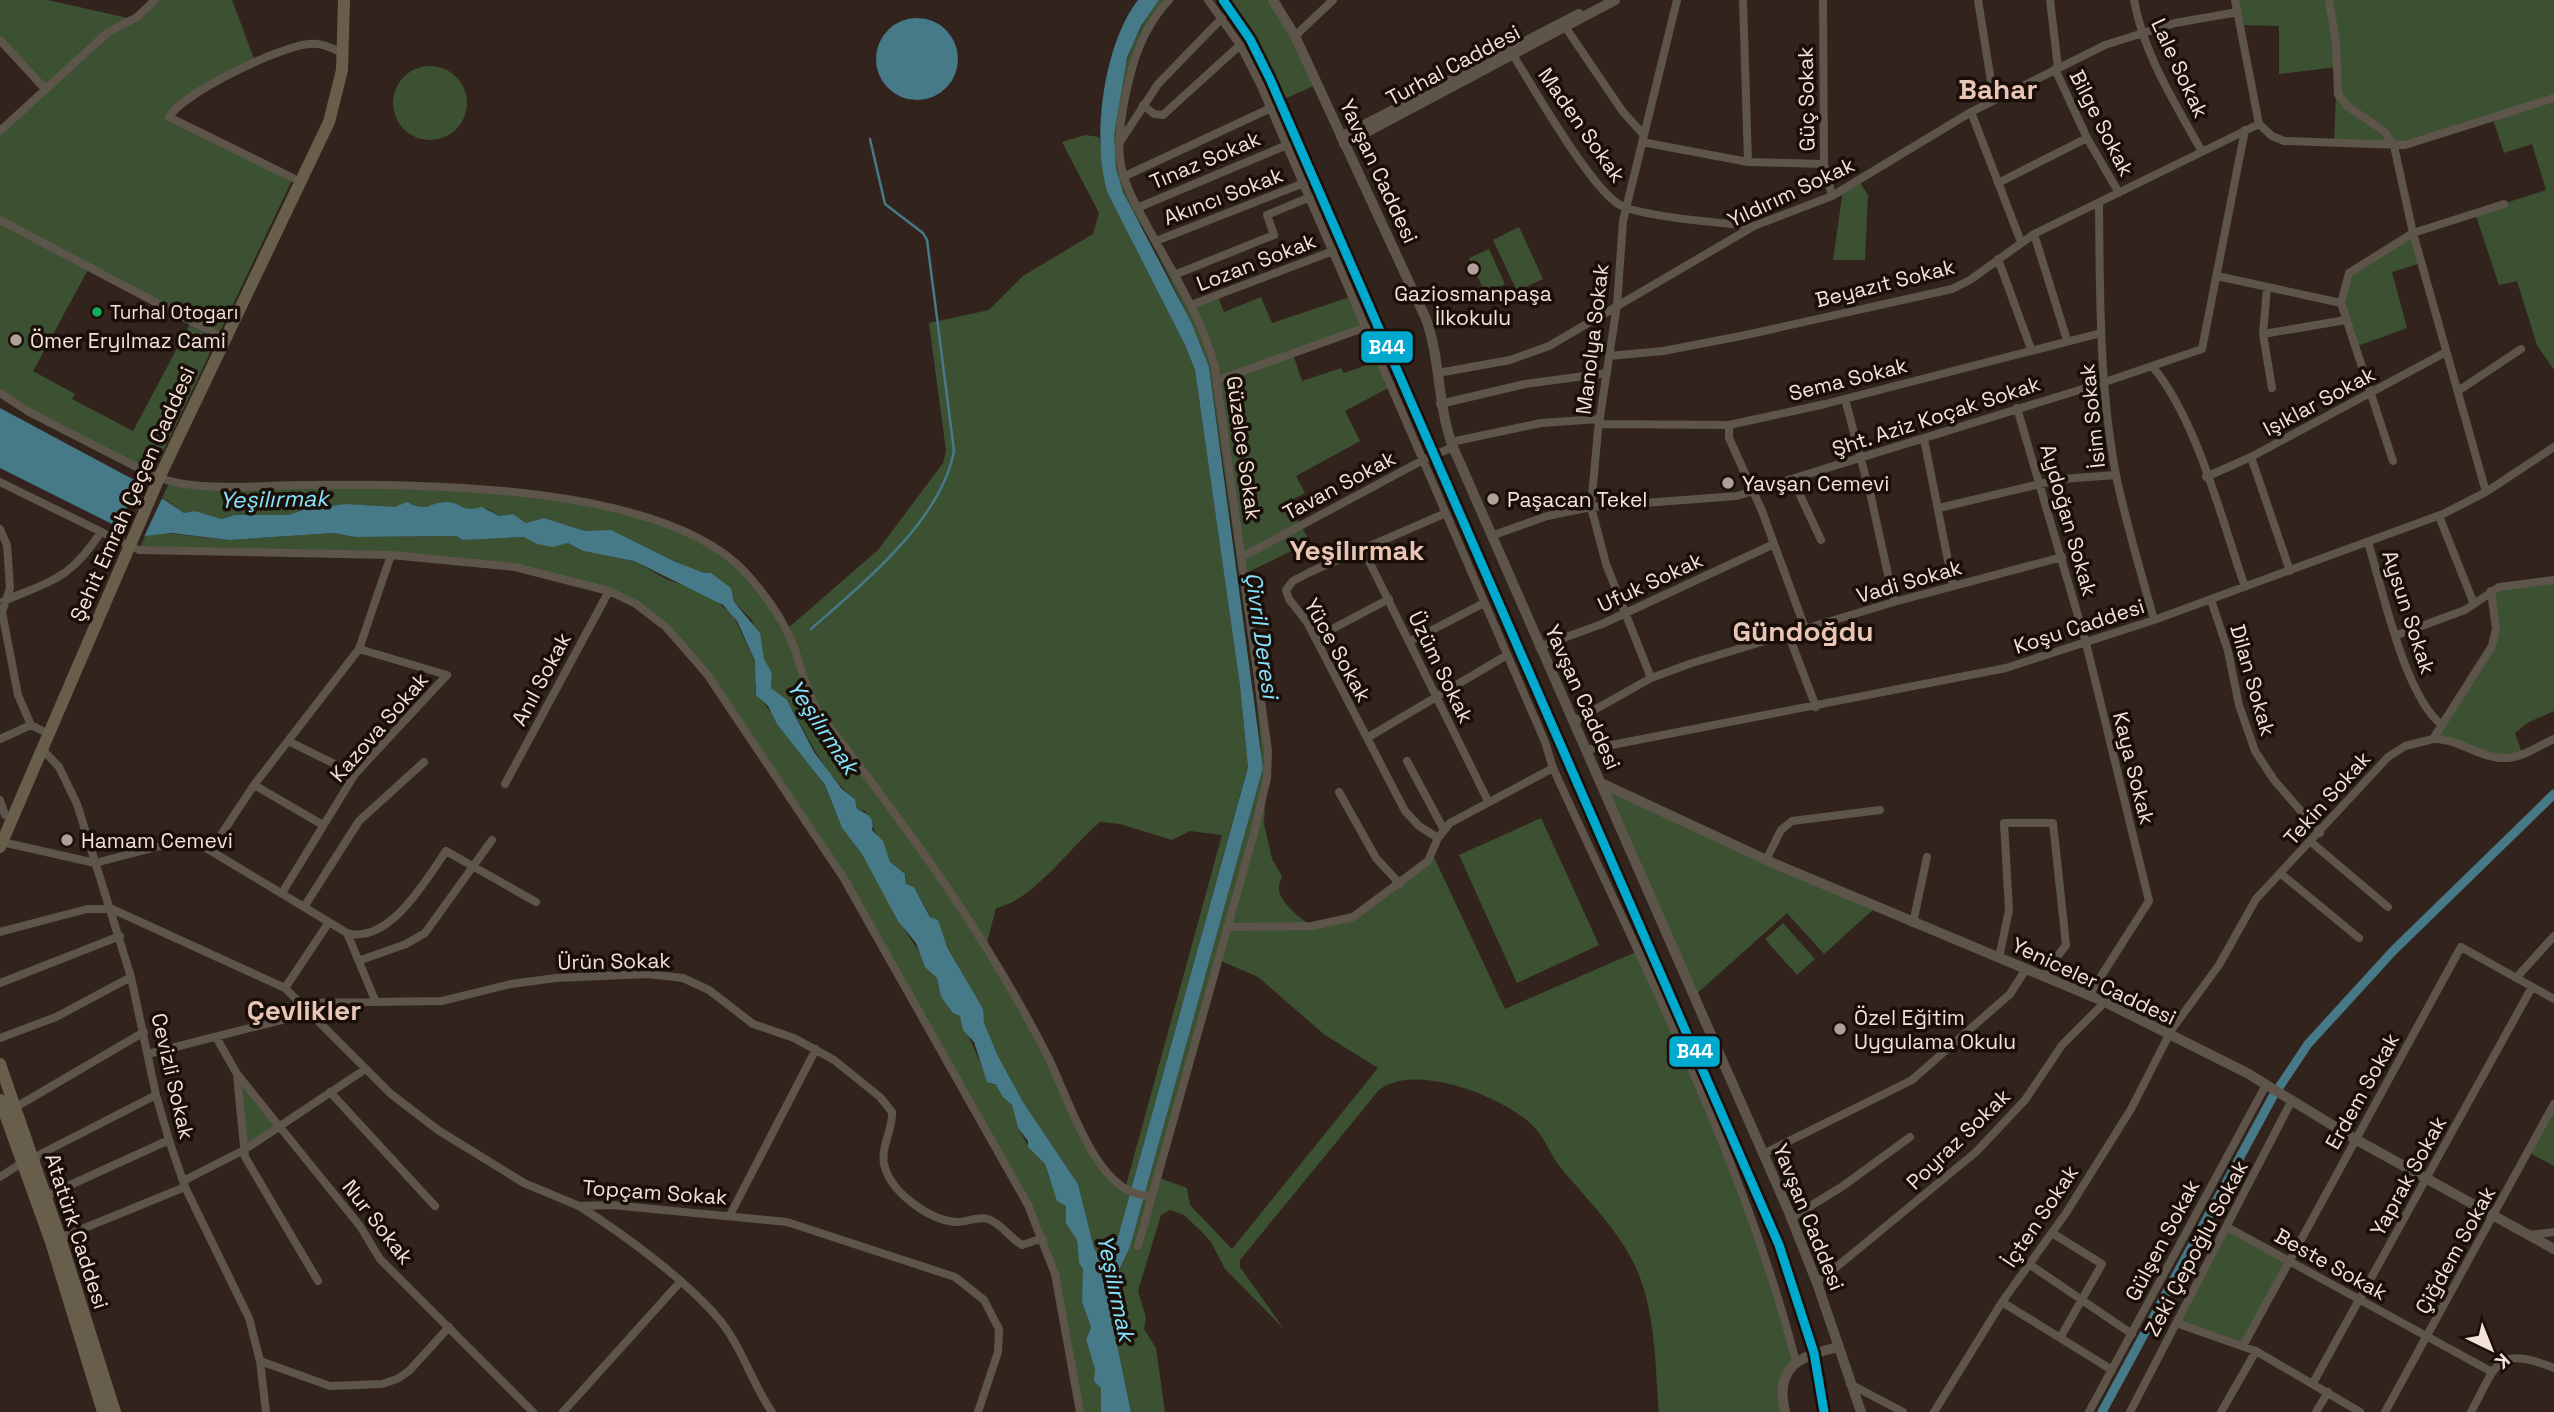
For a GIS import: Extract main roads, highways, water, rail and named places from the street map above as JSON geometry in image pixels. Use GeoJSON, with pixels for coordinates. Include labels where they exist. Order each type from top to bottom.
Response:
{"type":"FeatureCollection","features":[{"type":"Feature","properties":{"kind":"highway"},"geometry":{"type":"LineString","coordinates":[[220,337],[328,102],[336,50],[336,0]]}},
{"type":"Feature","properties":{"kind":"highway"},"geometry":{"type":"LineString","coordinates":[[220,337],[335,103],[342,70],[344,0]]}},
{"type":"Feature","properties":{"kind":"highway","name":"Şehit Emrah Çeçen Caddesi"},"geometry":{"type":"LineString","coordinates":[[0,827],[41,730],[220,337]]}},
{"type":"Feature","properties":{"kind":"highway","name":"Şehit Emrah Çeçen Caddesi"},"geometry":{"type":"LineString","coordinates":[[1,845],[43,749],[41,730]]}},
{"type":"Feature","properties":{"kind":"highway","name":"Atatürk Caddesi"},"geometry":{"type":"LineString","coordinates":[[0,1064],[16,1107],[28,1160],[103,1412]]}},
{"type":"Feature","properties":{"kind":"highway","name":"Atatürk Caddesi"},"geometry":{"type":"LineString","coordinates":[[0,1100],[46,1196],[115,1412]]}},
{"type":"Feature","properties":{"kind":"water"},"geometry":{"type":"Polygon","coordinates":[[[1138,0],[1159,0],[1141,26],[1127,58],[1114,135],[1116,168],[1123,192],[1191,322],[1209,367],[1263,768],[1130,1247],[1109,1291],[1108,1301],[1131,1412],[1101,1412],[1101,1388],[1094,1381],[1095,1369],[1086,1340],[1091,1327],[1082,1302],[1083,1269],[1079,1263],[1077,1240],[1066,1223],[1066,1206],[1057,1201],[1045,1164],[1028,1147],[1028,1141],[1018,1128],[1012,1105],[996,1085],[987,1082],[974,1042],[963,1030],[960,1016],[953,1013],[941,997],[937,978],[925,967],[916,943],[898,921],[862,854],[842,828],[825,785],[777,724],[768,706],[756,695],[755,661],[737,621],[723,605],[634,561],[583,551],[568,543],[553,547],[537,544],[524,537],[463,540],[456,536],[355,537],[334,533],[229,540],[171,533],[145,536],[118,527],[0,468],[0,408],[138,482],[184,513],[195,511],[222,519],[234,515],[289,515],[305,509],[346,504],[395,507],[407,502],[424,507],[451,502],[469,509],[482,507],[499,516],[513,514],[526,523],[544,518],[585,531],[611,530],[676,562],[711,573],[731,588],[734,602],[760,633],[764,659],[772,673],[771,688],[787,700],[814,752],[842,789],[855,799],[857,809],[871,819],[872,830],[883,841],[890,862],[905,874],[906,884],[914,887],[930,917],[938,920],[947,947],[983,1009],[984,1023],[998,1056],[1023,1102],[1078,1184],[1094,1248],[1099,1257],[1104,1257],[1116,1244],[1248,767],[1240,686],[1195,370],[1185,345],[1108,194],[1103,172],[1101,121],[1109,67],[1116,42],[1138,0]]]}},
{"type":"Feature","properties":{"kind":"water"},"geometry":{"type":"Polygon","coordinates":[[[917,18],[933,21],[946,30],[955,43],[958,59],[955,75],[946,88],[933,97],[917,100],[901,97],[888,88],[879,75],[876,59],[879,43],[888,30],[901,21],[917,18]]]}},
{"type":"Feature","properties":{"kind":"waterway"},"geometry":{"type":"LineString","coordinates":[[811,629],[875,571],[916,526],[946,477],[954,451],[927,240],[923,233],[885,204],[870,139]]}},
{"type":"Feature","properties":{"kind":"waterway"},"geometry":{"type":"LineString","coordinates":[[2102,1412],[2272,1098],[2308,1044],[2393,951],[2554,794]]}},
{"type":"Feature","properties":{"kind":"place","name":"Gaziosmanpaşa İlkokulu"},"geometry":{"type":"Point","coordinates":[1473,269]}},
{"type":"Feature","properties":{"kind":"place","name":"Turhal Otogarı"},"geometry":{"type":"Point","coordinates":[97,312]}},
{"type":"Feature","properties":{"kind":"place","name":"Ömer Eryılmaz Cami"},"geometry":{"type":"Point","coordinates":[16,340]}},
{"type":"Feature","properties":{"kind":"place","name":"Yavşan Cemevi"},"geometry":{"type":"Point","coordinates":[1728,483]}},
{"type":"Feature","properties":{"kind":"place","name":"Paşacan Tekel"},"geometry":{"type":"Point","coordinates":[1493,499]}},
{"type":"Feature","properties":{"kind":"place","name":"Hamam Cemevi"},"geometry":{"type":"Point","coordinates":[67,840]}},
{"type":"Feature","properties":{"kind":"place","name":"Özel Eğitim Uygulama Okulu"},"geometry":{"type":"Point","coordinates":[1840,1029]}},
{"type":"Feature","properties":{"kind":"district","name":"Bahar"},"geometry":{"type":"Point","coordinates":[1998,89]}},
{"type":"Feature","properties":{"kind":"district","name":"Yeşilırmak"},"geometry":{"type":"Point","coordinates":[1357,550]}},
{"type":"Feature","properties":{"kind":"district","name":"Gündoğdu"},"geometry":{"type":"Point","coordinates":[1803,631]}},
{"type":"Feature","properties":{"kind":"district","name":"Çevlikler"},"geometry":{"type":"Point","coordinates":[304,1010]}},
{"type":"Feature","properties":{"kind":"water label","name":"Çivril Deresi"},"geometry":{"type":"Point","coordinates":[1262,635]}}]}
